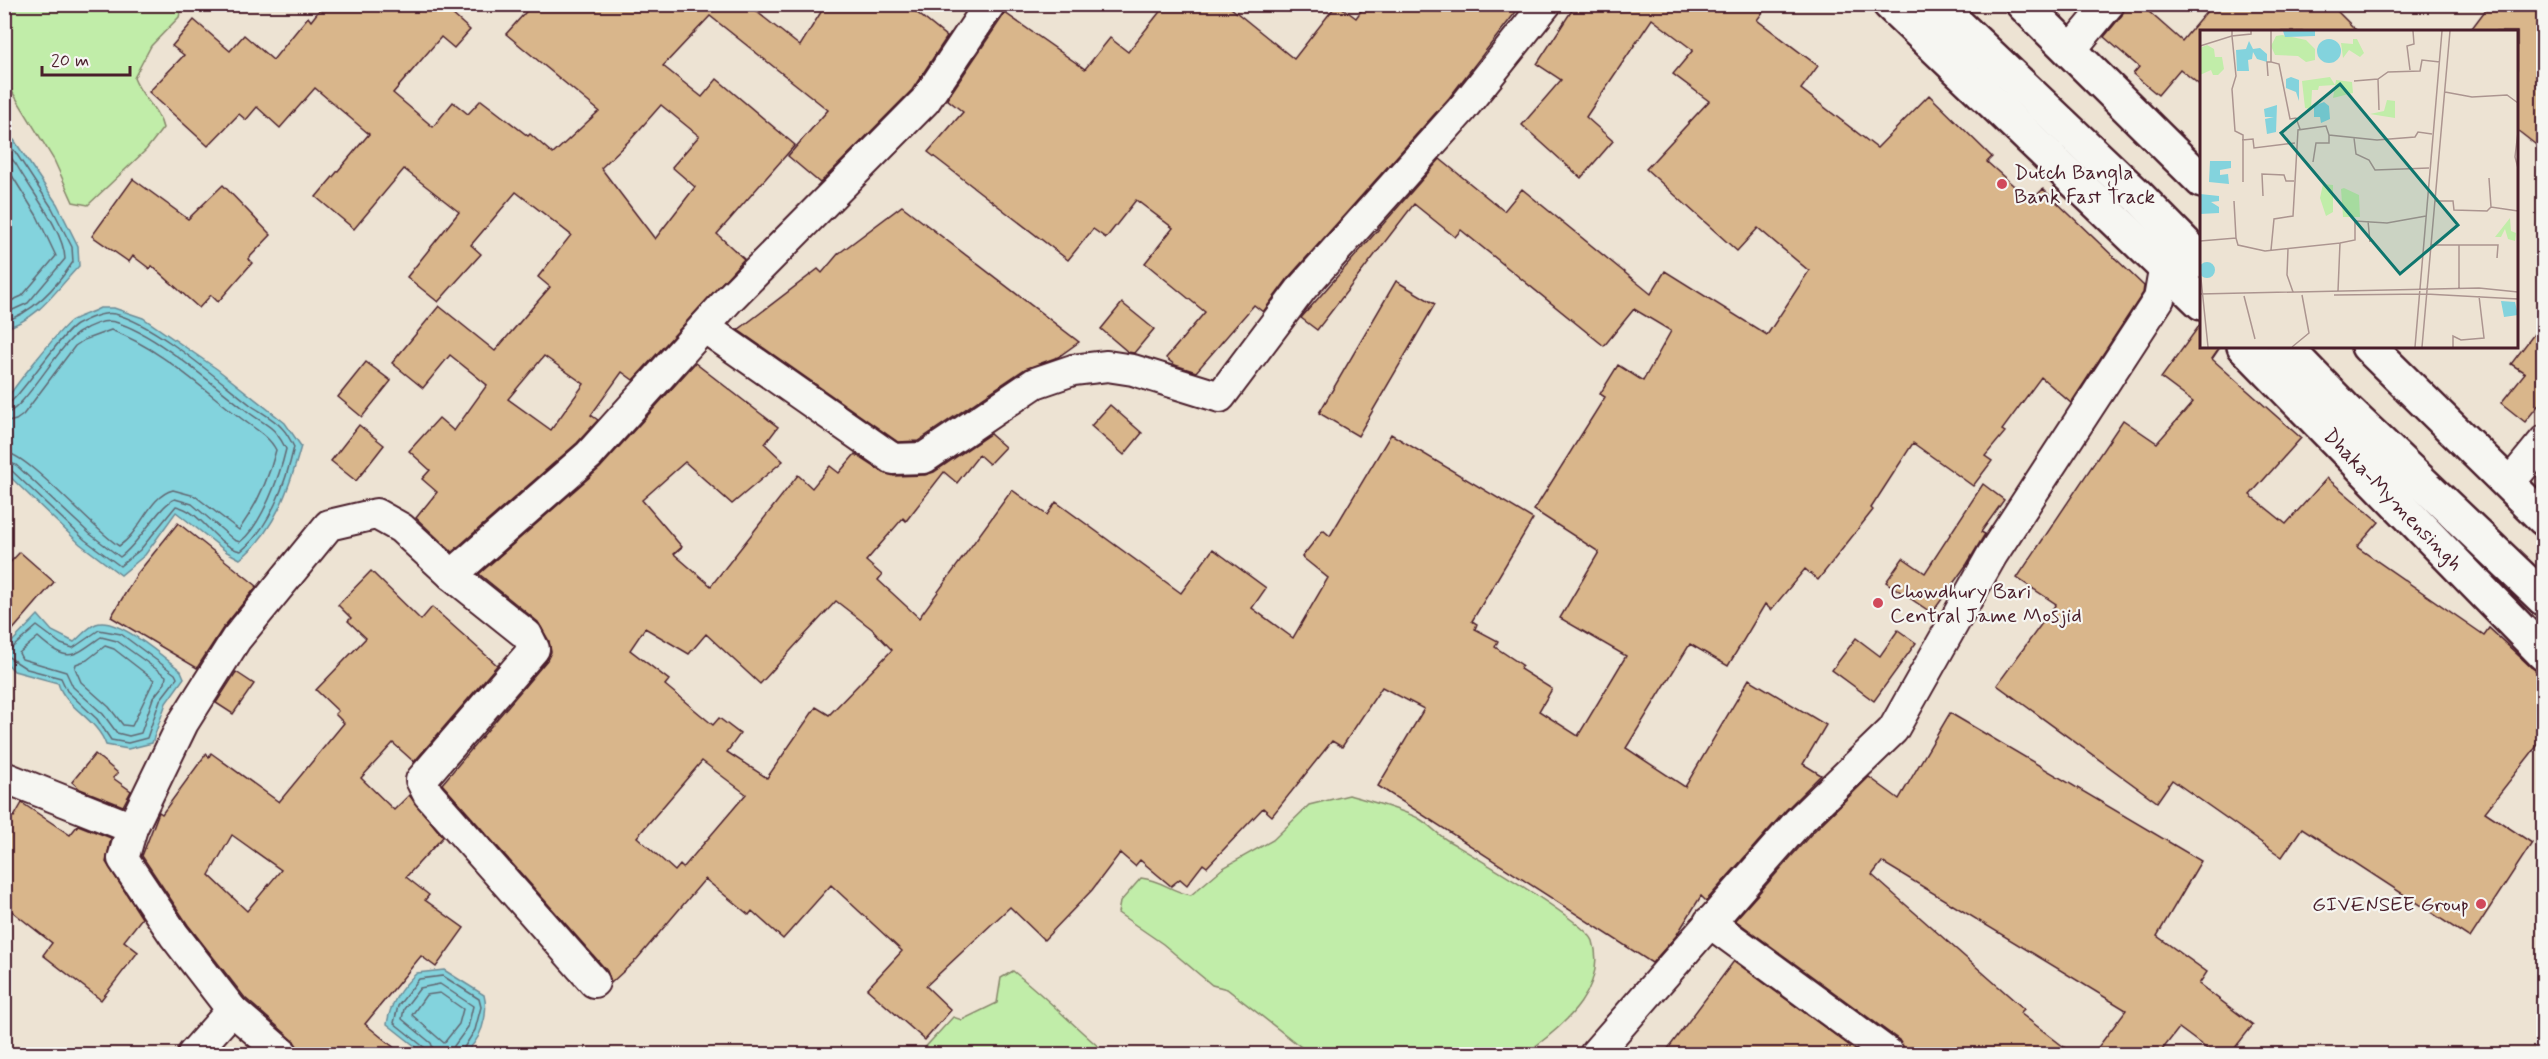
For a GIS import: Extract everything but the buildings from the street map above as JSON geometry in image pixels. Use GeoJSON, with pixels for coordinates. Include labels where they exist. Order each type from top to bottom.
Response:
{"type":"FeatureCollection","features":[{"type":"Feature","properties":{"kind":"highway"},"geometry":{"type":"LineString","coordinates":[[1890,4],[2200,301]]}},
{"type":"Feature","properties":{"kind":"highway"},"geometry":{"type":"LineString","coordinates":[[1936,4],[2138,196],[2200,259]]}},
{"type":"Feature","properties":{"kind":"highway"},"geometry":{"type":"LineString","coordinates":[[2023,4],[2200,179]]}},
{"type":"Feature","properties":{"kind":"highway","name":"Dhaka-Mymensingh"},"geometry":{"type":"LineString","coordinates":[[2246,348],[2544,654]]}},
{"type":"Feature","properties":{"kind":"highway"},"geometry":{"type":"LineString","coordinates":[[2286,348],[2347,411],[2544,599]]}},
{"type":"Feature","properties":{"kind":"highway"},"geometry":{"type":"LineString","coordinates":[[2370,348],[2544,519]]}},
{"type":"Feature","properties":{"kind":"street"},"geometry":{"type":"LineString","coordinates":[[452,575],[589,455],[704,327],[925,101],[990,4]]}},
{"type":"Feature","properties":{"kind":"street"},"geometry":{"type":"LineString","coordinates":[[704,327],[893,459],[924,458],[1035,383],[1073,370],[1107,366],[1133,370],[1220,397],[1302,288],[1462,109],[1546,4]]}},
{"type":"Feature","properties":{"kind":"street"},"geometry":{"type":"LineString","coordinates":[[2070,51],[2109,4]]}},
{"type":"Feature","properties":{"kind":"street"},"geometry":{"type":"LineString","coordinates":[[1595,1054],[1799,821],[1893,730],[1992,555],[2159,299],[2165,265]]}},
{"type":"Feature","properties":{"kind":"street"},"geometry":{"type":"LineString","coordinates":[[2508,485],[2544,441]]}},
{"type":"Feature","properties":{"kind":"street"},"geometry":{"type":"LineString","coordinates":[[283,1054],[232,1010],[174,934],[123,859],[132,828],[183,723],[236,639],[329,525],[376,514],[401,528],[452,575],[527,635],[534,650],[421,780],[428,794],[594,981]]}},
{"type":"Feature","properties":{"kind":"street"},"geometry":{"type":"LineString","coordinates":[[4,777],[132,828]]}},
{"type":"Feature","properties":{"kind":"street"},"geometry":{"type":"LineString","coordinates":[[1709,922],[1889,1054]]}},
{"type":"Feature","properties":{"kind":"street"},"geometry":{"type":"LineString","coordinates":[[192,1054],[232,1010]]}},
{"type":"Feature","properties":{"kind":"green space"},"geometry":{"type":"Polygon","coordinates":[[[4,5],[182,5],[179,17],[151,46],[134,78],[158,115],[163,128],[146,150],[88,205],[73,202],[54,160],[5,80],[4,5]]]}},
{"type":"Feature","properties":{"kind":"green space"},"geometry":{"type":"Polygon","coordinates":[[[1349,795],[1418,818],[1447,840],[1550,904],[1571,919],[1593,941],[1596,958],[1589,989],[1570,1016],[1533,1048],[1534,1054],[1310,1054],[1227,989],[1212,985],[1163,944],[1118,913],[1120,902],[1141,878],[1191,895],[1223,868],[1273,840],[1309,805],[1349,795]]]}},
{"type":"Feature","properties":{"kind":"green space"},"geometry":{"type":"Polygon","coordinates":[[[1013,971],[1107,1054],[919,1054],[953,1017],[962,1020],[997,1003],[1001,978],[1013,971]]]}},
{"type":"Feature","properties":{"kind":"water"},"geometry":{"type":"Polygon","coordinates":[[[14,140],[57,204],[78,246],[79,266],[37,311],[17,324],[5,328],[5,146],[14,140]]]}},
{"type":"Feature","properties":{"kind":"water"},"geometry":{"type":"Polygon","coordinates":[[[100,308],[114,308],[143,318],[217,369],[285,423],[301,446],[292,477],[272,522],[263,536],[240,559],[227,552],[176,512],[145,555],[121,575],[80,544],[5,472],[3,417],[5,403],[36,360],[65,326],[74,319],[100,308]]]}},
{"type":"Feature","properties":{"kind":"water"},"geometry":{"type":"Polygon","coordinates":[[[38,615],[52,631],[74,642],[87,629],[96,624],[105,623],[116,626],[153,648],[181,671],[184,678],[166,703],[152,743],[128,749],[106,745],[96,727],[67,699],[58,683],[14,671],[5,661],[5,649],[38,615]]]}},
{"type":"Feature","properties":{"kind":"water"},"geometry":{"type":"Polygon","coordinates":[[[444,970],[484,995],[484,1020],[479,1036],[462,1054],[425,1054],[387,1024],[388,1017],[397,996],[417,973],[444,970]]]}},
{"type":"Feature","properties":{"kind":"place","name":"Dutch Bangla Bank Fast Track"},"geometry":{"type":"Point","coordinates":[2002,184]}},
{"type":"Feature","properties":{"kind":"place","name":"Chowdhury Bari Central Jame Mosjid"},"geometry":{"type":"Point","coordinates":[1878,603]}},
{"type":"Feature","properties":{"kind":"place","name":"GIVENSEE Group"},"geometry":{"type":"Point","coordinates":[2481,904]}}]}
